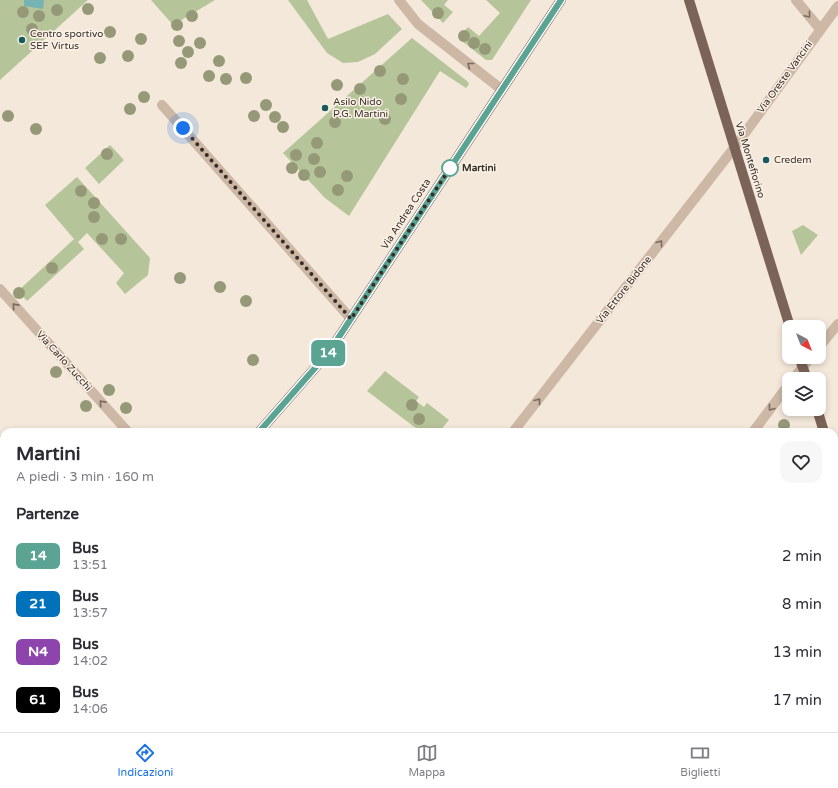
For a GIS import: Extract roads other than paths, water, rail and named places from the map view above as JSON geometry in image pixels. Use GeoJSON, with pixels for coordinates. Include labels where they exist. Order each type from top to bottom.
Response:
{"type":"FeatureCollection","features":[{"type":"Feature","properties":{"kind":"main road","name":"Via Andrea Costa"},"geometry":{"type":"LineString","coordinates":[[262,428],[329,352],[561,0]]}},
{"type":"Feature","properties":{"kind":"main road","name":"Via Montefiorino"},"geometry":{"type":"LineString","coordinates":[[689,0],[788,320]]}},
{"type":"Feature","properties":{"kind":"main road"},"geometry":{"type":"LineString","coordinates":[[818,416],[823,428]]}},
{"type":"Feature","properties":{"kind":"street"},"geometry":{"type":"LineString","coordinates":[[399,0],[408,13],[427,32],[501,89]]}},
{"type":"Feature","properties":{"kind":"street"},"geometry":{"type":"LineString","coordinates":[[796,0],[820,29]]}},
{"type":"Feature","properties":{"kind":"street","name":"Via Oreste Vancini"},"geometry":{"type":"LineString","coordinates":[[734,148],[838,6]]}},
{"type":"Feature","properties":{"kind":"street"},"geometry":{"type":"LineString","coordinates":[[162,105],[351,319]]}},
{"type":"Feature","properties":{"kind":"street","name":"Via Ettore Bidone"},"geometry":{"type":"LineString","coordinates":[[516,428],[734,148]]}},
{"type":"Feature","properties":{"kind":"street","name":"Via Carlo Zucchi"},"geometry":{"type":"LineString","coordinates":[[0,289],[124,428]]}},
{"type":"Feature","properties":{"kind":"street"},"geometry":{"type":"LineString","coordinates":[[826,339],[838,324]]}},
{"type":"Feature","properties":{"kind":"street"},"geometry":{"type":"LineString","coordinates":[[756,428],[782,393]]}},
{"type":"Feature","properties":{"kind":"water"},"geometry":{"type":"Polygon","coordinates":[[[24,0],[44,0],[43,9],[24,6],[24,0]]]}},
{"type":"Feature","properties":{"kind":"place","name":"Centro sportivo SEF Virtus"},"geometry":{"type":"Point","coordinates":[22,40]}},
{"type":"Feature","properties":{"kind":"place","name":"Asilo Nido P.G. Martini"},"geometry":{"type":"Point","coordinates":[325,108]}},
{"type":"Feature","properties":{"kind":"place","name":"Credem"},"geometry":{"type":"Point","coordinates":[766,160]}},
{"type":"Feature","properties":{"kind":"place","name":"Martini"},"geometry":{"type":"Point","coordinates":[450,168]}}]}
